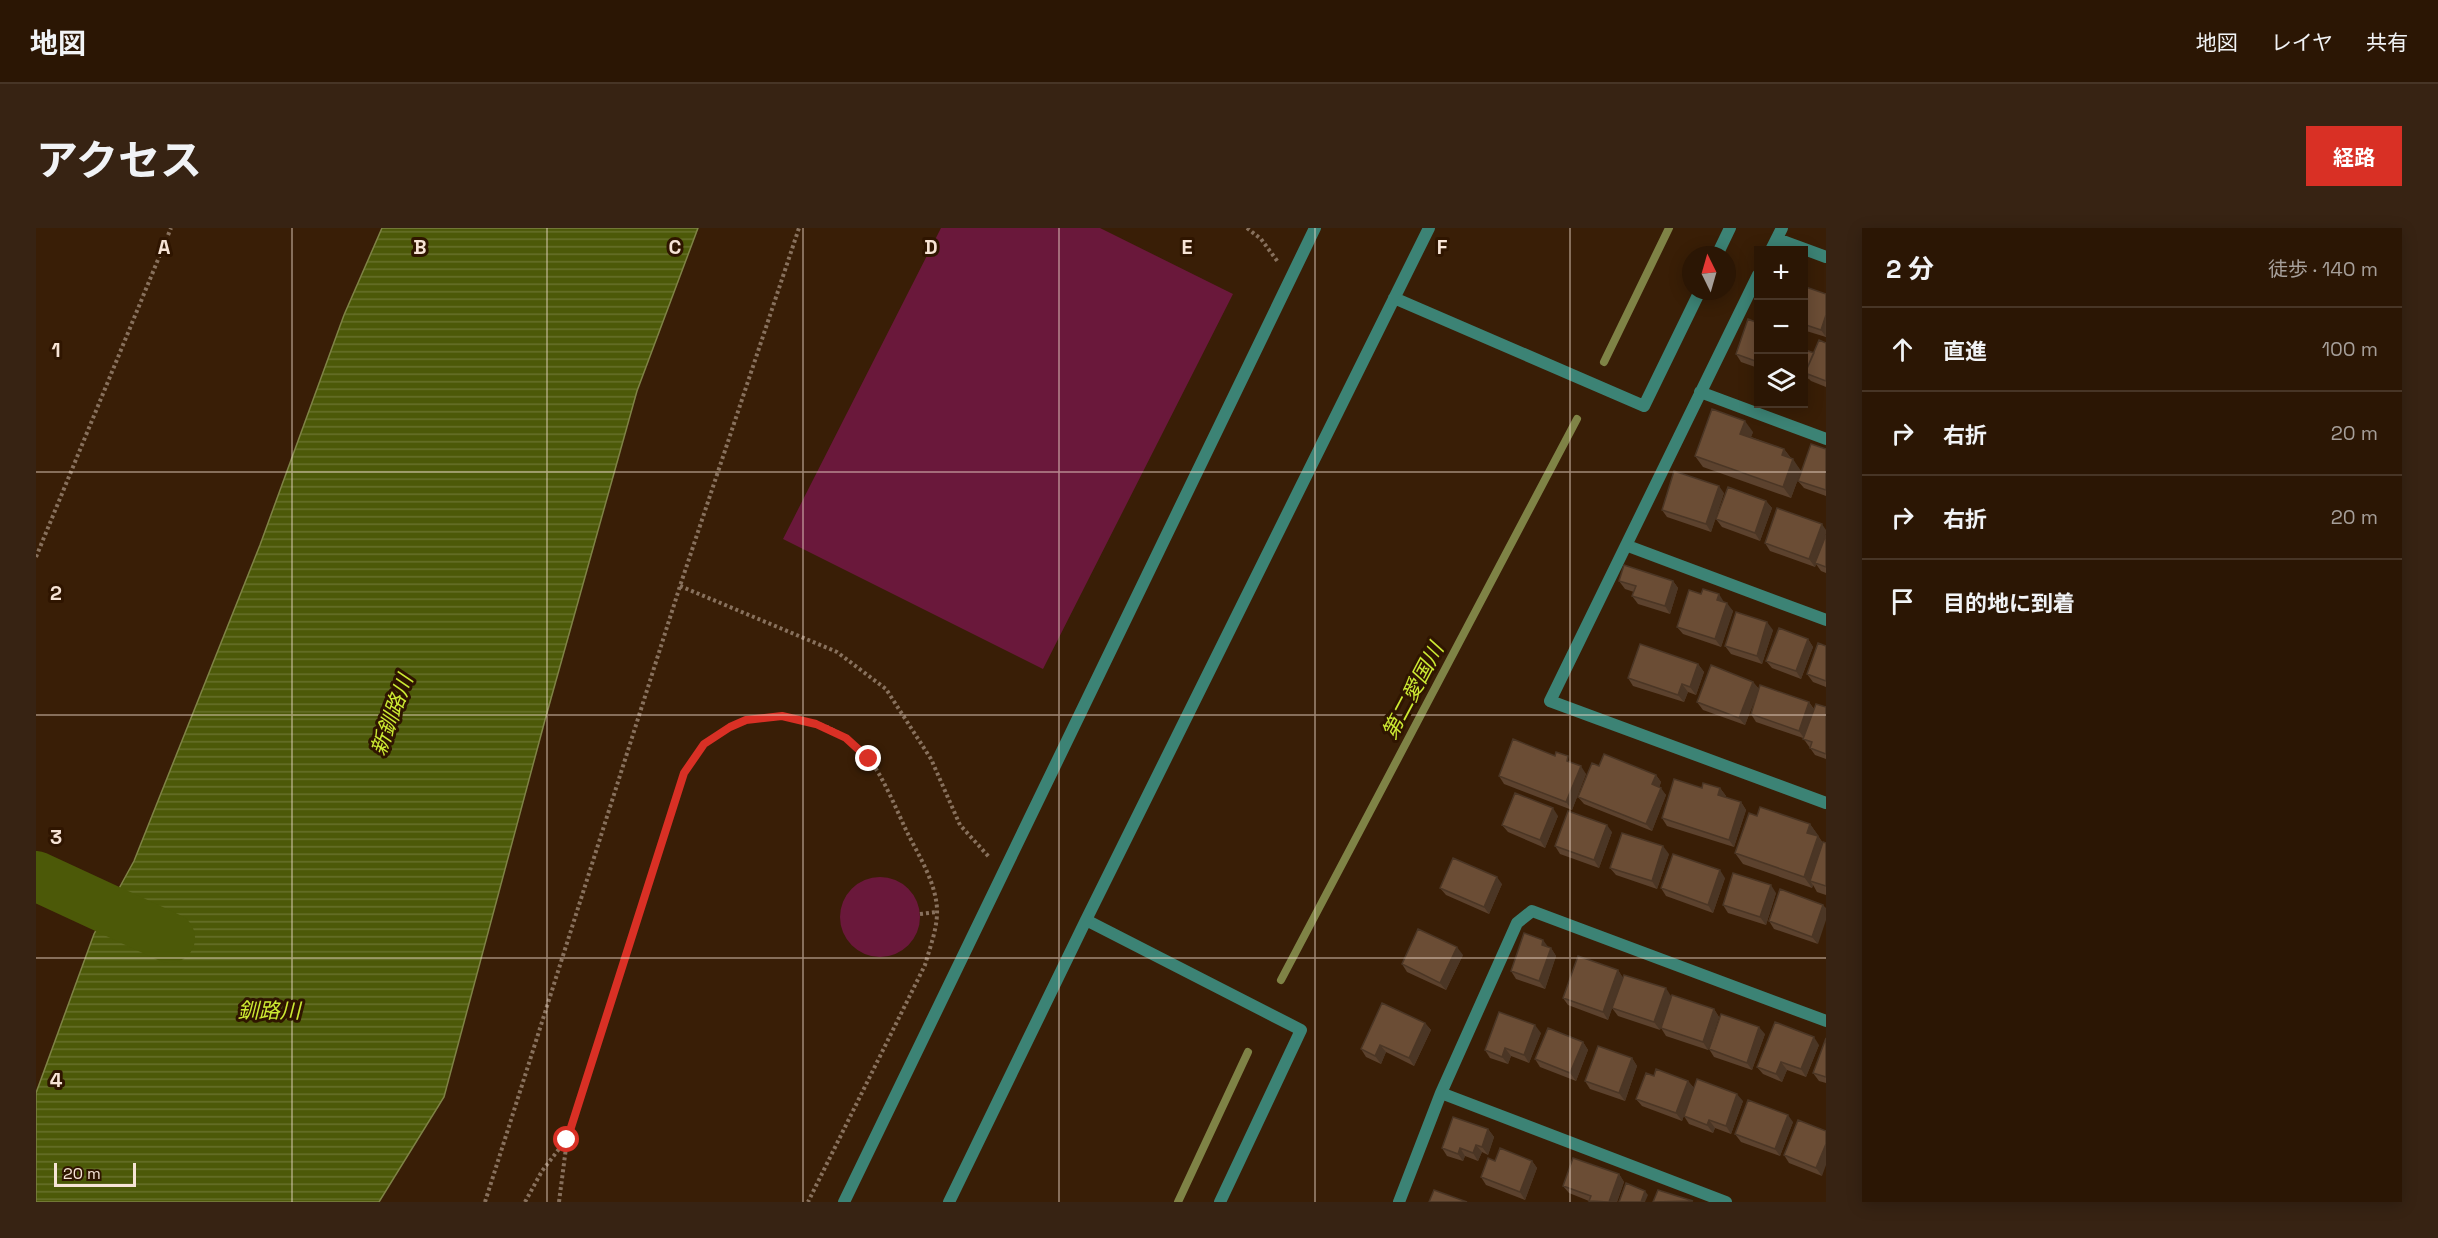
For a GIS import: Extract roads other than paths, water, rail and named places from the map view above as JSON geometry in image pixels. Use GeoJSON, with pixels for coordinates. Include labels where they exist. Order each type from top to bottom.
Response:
{"type":"FeatureCollection","features":[{"type":"Feature","properties":{"kind":"street"},"geometry":{"type":"LineString","coordinates":[[844,1202],[1315,228]]}},
{"type":"Feature","properties":{"kind":"street"},"geometry":{"type":"LineString","coordinates":[[949,1202],[1429,228]]}},
{"type":"Feature","properties":{"kind":"street"},"geometry":{"type":"LineString","coordinates":[[1721,246],[1730,228]]}},
{"type":"Feature","properties":{"kind":"street"},"geometry":{"type":"LineString","coordinates":[[1777,239],[1826,257]]}},
{"type":"Feature","properties":{"kind":"street"},"geometry":{"type":"LineString","coordinates":[[1754,283],[1628,546],[1550,701],[1826,803]]}},
{"type":"Feature","properties":{"kind":"street"},"geometry":{"type":"LineString","coordinates":[[1394,298],[1644,406],[1696,300]]}},
{"type":"Feature","properties":{"kind":"street"},"geometry":{"type":"LineString","coordinates":[[1700,392],[1826,439]]}},
{"type":"Feature","properties":{"kind":"street"},"geometry":{"type":"LineString","coordinates":[[1628,546],[1826,620]]}},
{"type":"Feature","properties":{"kind":"street"},"geometry":{"type":"LineString","coordinates":[[1399,1202],[1441,1093],[1517,923],[1532,910],[1826,1021]]}},
{"type":"Feature","properties":{"kind":"street"},"geometry":{"type":"LineString","coordinates":[[1086,920],[1301,1030],[1220,1202]]}},
{"type":"Feature","properties":{"kind":"street"},"geometry":{"type":"LineString","coordinates":[[1441,1093],[1726,1202]]}},
{"type":"Feature","properties":{"kind":"water","name":"釧路川"},"geometry":{"type":"Polygon","coordinates":[[[382,228],[698,228],[637,391],[545,720],[444,1097],[379,1202],[36,1202],[36,1093],[94,934],[134,861],[260,545],[344,315],[382,228]]]}},
{"type":"Feature","properties":{"kind":"waterway","name":"第二愛国川"},"geometry":{"type":"LineString","coordinates":[[1604,362],[1669,228]]}},
{"type":"Feature","properties":{"kind":"waterway","name":"第二愛国川"},"geometry":{"type":"LineString","coordinates":[[1281,980],[1577,419]]}},
{"type":"Feature","properties":{"kind":"waterway"},"geometry":{"type":"LineString","coordinates":[[36,876],[170,938]]}},
{"type":"Feature","properties":{"kind":"waterway","name":"第二愛国川"},"geometry":{"type":"LineString","coordinates":[[1178,1202],[1248,1052]]}},
{"type":"Feature","properties":{"kind":"water label","name":"新釧路川"},"geometry":{"type":"Point","coordinates":[392,715]}}]}
